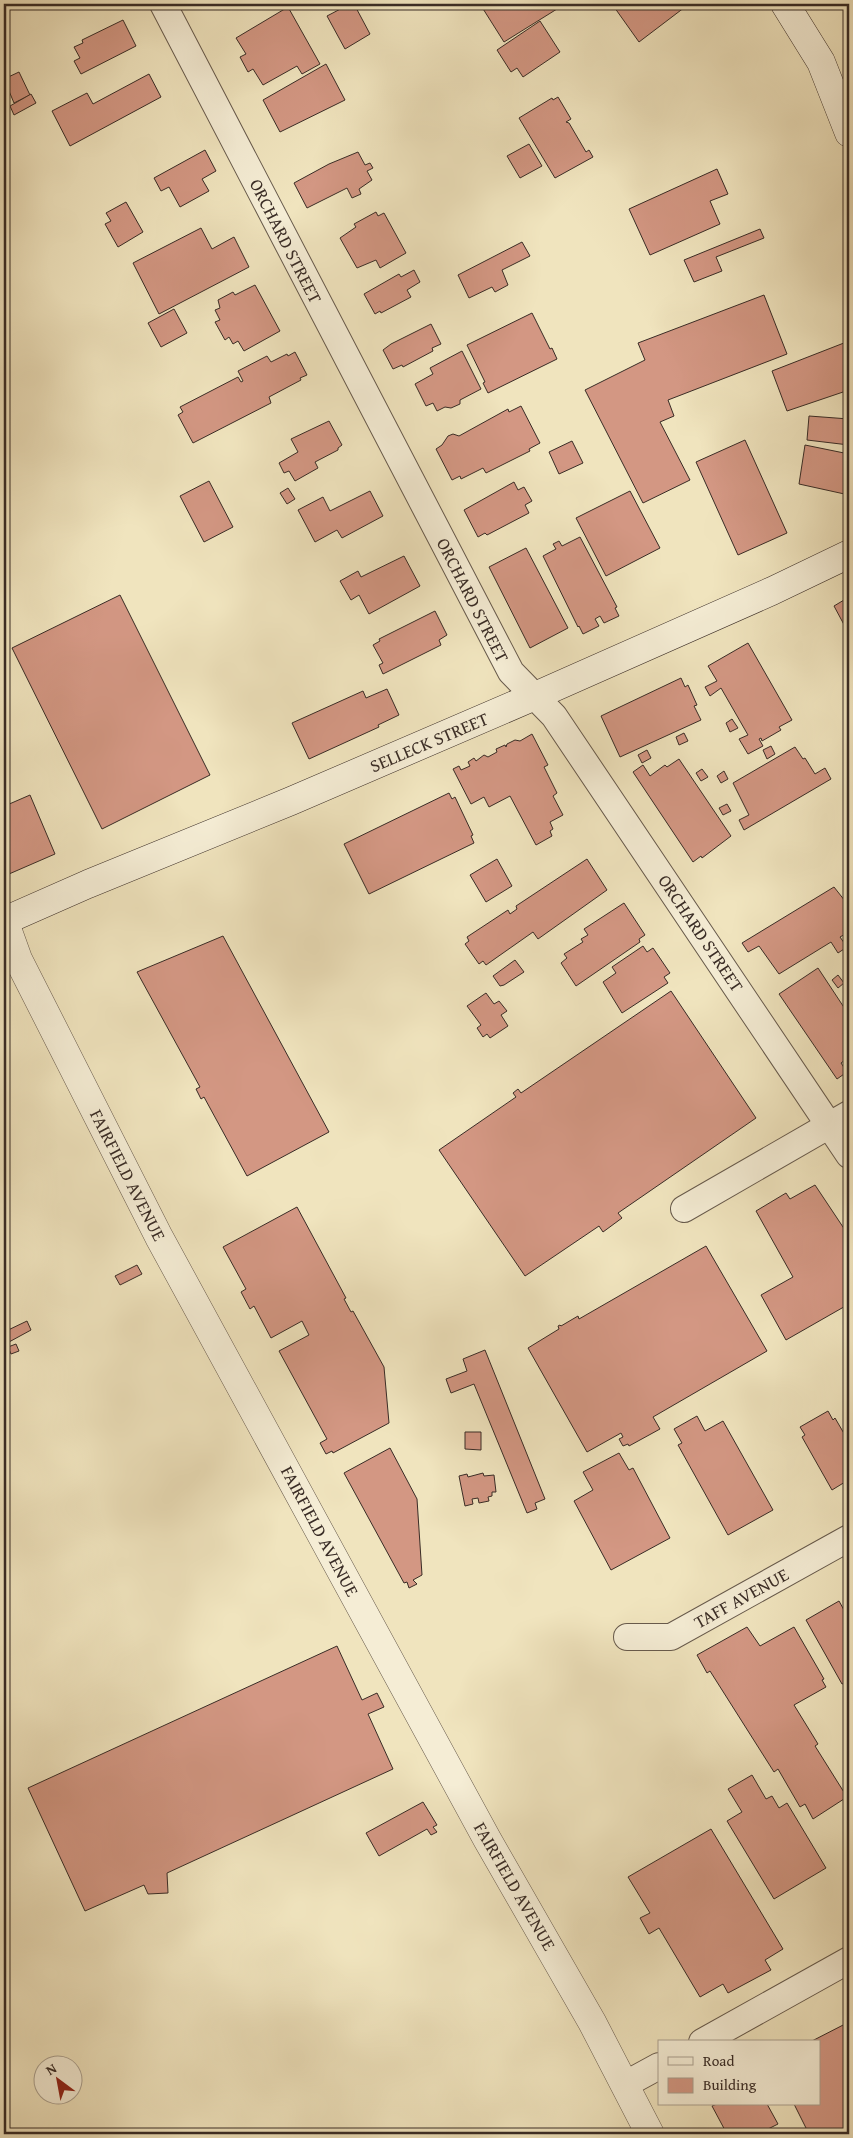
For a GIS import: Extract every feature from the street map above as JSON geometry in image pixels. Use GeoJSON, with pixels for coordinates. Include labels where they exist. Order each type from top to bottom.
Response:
{"type":"FeatureCollection","features":[{"type":"Feature","properties":{"kind":"street","name":"ORCHARD STREET"},"geometry":{"type":"LineString","coordinates":[[163,4],[511,672],[560,724],[839,1120],[849,1155]]}},
{"type":"Feature","properties":{"kind":"street"},"geometry":{"type":"LineString","coordinates":[[785,4],[821,62],[849,133]]}},
{"type":"Feature","properties":{"kind":"street","name":"SELLECK STREET"},"geometry":{"type":"LineString","coordinates":[[4,921],[535,696],[772,591],[849,554]]}},
{"type":"Feature","properties":{"kind":"street","name":"FAIRFIELD AVENUE"},"geometry":{"type":"LineString","coordinates":[[4,921],[18,959],[159,1237],[478,1822],[626,2084],[650,2134]]}},
{"type":"Feature","properties":{"kind":"street"},"geometry":{"type":"LineString","coordinates":[[684,1209],[839,1120]]}},
{"type":"Feature","properties":{"kind":"street","name":"TAFF AVENUE"},"geometry":{"type":"LineString","coordinates":[[627,1637],[671,1637],[849,1538]]}},
{"type":"Feature","properties":{"kind":"street"},"geometry":{"type":"LineString","coordinates":[[706,2040],[849,1960]]}},
{"type":"Feature","properties":{"kind":"street"},"geometry":{"type":"LineString","coordinates":[[626,2084],[658,2067]]}},
{"type":"Feature","properties":{"kind":"building"},"geometry":{"type":"Polygon","coordinates":[[[350,4],[354,4],[370,34],[345,49],[327,16],[350,4]]]}},
{"type":"Feature","properties":{"kind":"building"},"geometry":{"type":"Polygon","coordinates":[[[480,4],[565,4],[504,42],[480,4]]]}},
{"type":"Feature","properties":{"kind":"building"},"geometry":{"type":"Polygon","coordinates":[[[612,4],[689,4],[639,42],[612,4]]]}},
{"type":"Feature","properties":{"kind":"building"},"geometry":{"type":"Polygon","coordinates":[[[288,7],[320,64],[302,74],[297,66],[263,85],[253,69],[248,72],[240,57],[246,54],[236,38],[288,7]]]}},
{"type":"Feature","properties":{"kind":"building"},"geometry":{"type":"Polygon","coordinates":[[[123,20],[136,46],[81,74],[74,61],[80,58],[74,47],[83,43],[82,40],[123,20]]]}},
{"type":"Feature","properties":{"kind":"building"},"geometry":{"type":"Polygon","coordinates":[[[540,21],[560,52],[523,77],[517,68],[511,72],[497,50],[540,21]]]}},
{"type":"Feature","properties":{"kind":"building"},"geometry":{"type":"Polygon","coordinates":[[[326,64],[345,100],[280,132],[263,100],[326,64]]]}},
{"type":"Feature","properties":{"kind":"building"},"geometry":{"type":"Polygon","coordinates":[[[19,72],[30,95],[14,103],[4,79],[19,72]]]}},
{"type":"Feature","properties":{"kind":"building"},"geometry":{"type":"Polygon","coordinates":[[[149,74],[161,97],[70,146],[52,111],[87,93],[93,104],[149,74]]]}},
{"type":"Feature","properties":{"kind":"building"},"geometry":{"type":"Polygon","coordinates":[[[31,94],[36,103],[14,115],[10,106],[31,94]]]}},
{"type":"Feature","properties":{"kind":"building"},"geometry":{"type":"Polygon","coordinates":[[[558,97],[571,119],[566,122],[569,123],[586,152],[589,150],[593,157],[555,178],[519,118],[552,98],[553,100],[558,97]]]}},
{"type":"Feature","properties":{"kind":"building"},"geometry":{"type":"Polygon","coordinates":[[[529,144],[542,166],[520,178],[507,156],[529,144]]]}},
{"type":"Feature","properties":{"kind":"building"},"geometry":{"type":"Polygon","coordinates":[[[205,150],[216,171],[202,179],[209,191],[180,207],[169,187],[161,191],[154,178],[205,150]]]}},
{"type":"Feature","properties":{"kind":"building"},"geometry":{"type":"Polygon","coordinates":[[[358,152],[365,165],[370,163],[373,168],[367,171],[372,180],[359,189],[361,194],[352,198],[347,188],[307,208],[294,183],[329,164],[358,152]]]}},
{"type":"Feature","properties":{"kind":"building"},"geometry":{"type":"Polygon","coordinates":[[[717,169],[728,194],[710,201],[720,224],[650,255],[629,209],[717,169]]]}},
{"type":"Feature","properties":{"kind":"building"},"geometry":{"type":"Polygon","coordinates":[[[126,202],[143,232],[118,247],[105,224],[111,221],[106,213],[126,202]]]}},
{"type":"Feature","properties":{"kind":"building"},"geometry":{"type":"Polygon","coordinates":[[[376,212],[378,216],[384,213],[406,253],[380,268],[376,260],[357,268],[340,238],[356,227],[354,224],[376,212]]]}},
{"type":"Feature","properties":{"kind":"building"},"geometry":{"type":"Polygon","coordinates":[[[201,228],[212,249],[234,237],[249,267],[159,314],[133,263],[201,228]]]}},
{"type":"Feature","properties":{"kind":"building"},"geometry":{"type":"Polygon","coordinates":[[[760,229],[764,238],[716,257],[722,271],[694,282],[684,260],[760,229]]]}},
{"type":"Feature","properties":{"kind":"building"},"geometry":{"type":"Polygon","coordinates":[[[522,242],[530,256],[502,270],[508,285],[495,292],[492,287],[469,298],[458,275],[522,242]]]}},
{"type":"Feature","properties":{"kind":"building"},"geometry":{"type":"Polygon","coordinates":[[[414,270],[420,282],[407,290],[411,297],[381,313],[380,311],[375,314],[364,294],[399,274],[401,277],[414,270]]]}},
{"type":"Feature","properties":{"kind":"building"},"geometry":{"type":"Polygon","coordinates":[[[255,285],[280,331],[244,351],[238,341],[233,344],[229,337],[225,340],[215,322],[220,320],[215,310],[220,308],[218,300],[233,292],[235,295],[255,285]]]}},
{"type":"Feature","properties":{"kind":"building"},"geometry":{"type":"Polygon","coordinates":[[[764,295],[787,354],[668,400],[674,416],[660,422],[690,480],[643,503],[585,390],[645,360],[638,343],[764,295]]]}},
{"type":"Feature","properties":{"kind":"building"},"geometry":{"type":"Polygon","coordinates":[[[174,309],[187,333],[161,347],[148,323],[174,309]]]}},
{"type":"Feature","properties":{"kind":"building"},"geometry":{"type":"Polygon","coordinates":[[[532,313],[557,359],[488,393],[483,383],[485,382],[467,345],[532,313]]]}},
{"type":"Feature","properties":{"kind":"building"},"geometry":{"type":"Polygon","coordinates":[[[431,324],[441,344],[432,348],[433,351],[403,367],[402,365],[393,369],[383,350],[431,324]]]}},
{"type":"Feature","properties":{"kind":"building"},"geometry":{"type":"Polygon","coordinates":[[[849,341],[849,390],[787,411],[772,371],[849,341]]]}},
{"type":"Feature","properties":{"kind":"building"},"geometry":{"type":"Polygon","coordinates":[[[462,351],[481,389],[460,400],[460,404],[451,408],[445,407],[437,411],[433,403],[426,406],[415,384],[433,374],[430,368],[462,351]]]}},
{"type":"Feature","properties":{"kind":"building"},"geometry":{"type":"Polygon","coordinates":[[[295,352],[307,375],[269,397],[271,403],[193,443],[178,415],[183,412],[180,407],[238,377],[241,382],[243,381],[238,371],[267,356],[271,362],[295,352]]]}},
{"type":"Feature","properties":{"kind":"building"},"geometry":{"type":"Polygon","coordinates":[[[521,406],[540,443],[529,449],[530,451],[486,473],[483,468],[461,479],[460,476],[452,480],[436,449],[442,445],[448,436],[453,434],[459,436],[508,409],[509,412],[521,406]]]}},
{"type":"Feature","properties":{"kind":"building"},"geometry":{"type":"Polygon","coordinates":[[[809,416],[849,419],[849,445],[807,440],[809,416]]]}},
{"type":"Feature","properties":{"kind":"building"},"geometry":{"type":"Polygon","coordinates":[[[329,421],[342,445],[338,450],[315,462],[318,468],[295,481],[289,471],[284,473],[279,463],[298,452],[291,439],[329,421]]]}},
{"type":"Feature","properties":{"kind":"building"},"geometry":{"type":"Polygon","coordinates":[[[745,440],[787,533],[738,555],[696,462],[745,440]]]}},
{"type":"Feature","properties":{"kind":"building"},"geometry":{"type":"Polygon","coordinates":[[[572,441],[583,463],[559,474],[549,452],[572,441]]]}},
{"type":"Feature","properties":{"kind":"building"},"geometry":{"type":"Polygon","coordinates":[[[805,445],[849,454],[849,495],[799,484],[805,445]]]}},
{"type":"Feature","properties":{"kind":"building"},"geometry":{"type":"Polygon","coordinates":[[[209,481],[233,527],[204,542],[180,496],[209,481]]]}},
{"type":"Feature","properties":{"kind":"building"},"geometry":{"type":"Polygon","coordinates":[[[514,482],[518,490],[524,487],[532,501],[525,505],[529,513],[487,535],[485,533],[478,537],[464,510],[514,482]]]}},
{"type":"Feature","properties":{"kind":"building"},"geometry":{"type":"Polygon","coordinates":[[[288,488],[295,499],[287,504],[280,493],[288,488]]]}},
{"type":"Feature","properties":{"kind":"building"},"geometry":{"type":"Polygon","coordinates":[[[370,491],[383,516],[342,538],[337,530],[315,542],[298,510],[323,497],[330,511],[370,491]]]}},
{"type":"Feature","properties":{"kind":"building"},"geometry":{"type":"Polygon","coordinates":[[[630,491],[660,548],[606,576],[576,518],[630,491]]]}},
{"type":"Feature","properties":{"kind":"building"},"geometry":{"type":"Polygon","coordinates":[[[580,537],[617,607],[615,608],[619,616],[604,623],[600,616],[595,619],[599,626],[583,634],[543,556],[556,549],[553,544],[559,541],[562,546],[580,537]]]}},
{"type":"Feature","properties":{"kind":"building"},"geometry":{"type":"Polygon","coordinates":[[[526,548],[568,628],[530,648],[489,567],[526,548]]]}},
{"type":"Feature","properties":{"kind":"building"},"geometry":{"type":"Polygon","coordinates":[[[404,556],[420,586],[369,614],[359,595],[351,600],[340,581],[358,571],[361,577],[404,556]]]}},
{"type":"Feature","properties":{"kind":"building"},"geometry":{"type":"Polygon","coordinates":[[[120,595],[210,775],[102,829],[12,648],[120,595]]]}},
{"type":"Feature","properties":{"kind":"building"},"geometry":{"type":"Polygon","coordinates":[[[849,597],[849,634],[834,606],[849,597]]]}},
{"type":"Feature","properties":{"kind":"building"},"geometry":{"type":"Polygon","coordinates":[[[435,611],[447,635],[439,640],[441,645],[383,674],[379,665],[383,663],[373,645],[380,641],[379,639],[435,611]]]}},
{"type":"Feature","properties":{"kind":"building"},"geometry":{"type":"Polygon","coordinates":[[[748,643],[792,720],[779,727],[781,730],[762,741],[761,738],[759,739],[763,746],[748,754],[739,739],[748,735],[721,688],[710,696],[705,687],[717,681],[708,666],[748,643]]]}},
{"type":"Feature","properties":{"kind":"building"},"geometry":{"type":"Polygon","coordinates":[[[681,678],[685,687],[688,685],[697,705],[694,706],[701,720],[620,757],[601,716],[681,678]]]}},
{"type":"Feature","properties":{"kind":"building"},"geometry":{"type":"Polygon","coordinates":[[[387,689],[399,715],[378,725],[379,727],[309,759],[292,723],[363,691],[366,698],[387,689]]]}},
{"type":"Feature","properties":{"kind":"building"},"geometry":{"type":"Polygon","coordinates":[[[732,719],[738,728],[730,732],[726,723],[732,719]]]}},
{"type":"Feature","properties":{"kind":"building"},"geometry":{"type":"Polygon","coordinates":[[[684,733],[688,741],[679,745],[676,737],[684,733]]]}},
{"type":"Feature","properties":{"kind":"building"},"geometry":{"type":"Polygon","coordinates":[[[532,734],[548,765],[544,767],[557,793],[553,796],[563,815],[550,822],[553,829],[550,831],[552,836],[536,845],[510,796],[489,807],[484,797],[471,804],[453,769],[459,766],[461,770],[470,766],[468,762],[474,758],[476,761],[484,755],[488,757],[497,752],[496,749],[505,745],[506,747],[507,744],[515,740],[520,741],[532,734]]]}},
{"type":"Feature","properties":{"kind":"building"},"geometry":{"type":"Polygon","coordinates":[[[771,746],[775,754],[767,759],[763,750],[771,746]]]}},
{"type":"Feature","properties":{"kind":"building"},"geometry":{"type":"Polygon","coordinates":[[[795,747],[815,774],[825,768],[831,779],[744,830],[739,820],[749,815],[733,783],[795,747]]]}},
{"type":"Feature","properties":{"kind":"building"},"geometry":{"type":"Polygon","coordinates":[[[647,750],[651,758],[642,763],[638,755],[647,750]]]}},
{"type":"Feature","properties":{"kind":"building"},"geometry":{"type":"Polygon","coordinates":[[[679,759],[731,836],[702,858],[701,856],[693,862],[633,772],[643,765],[650,776],[665,765],[667,767],[679,759]]]}},
{"type":"Feature","properties":{"kind":"building"},"geometry":{"type":"Polygon","coordinates":[[[702,769],[708,777],[701,781],[696,773],[702,769]]]}},
{"type":"Feature","properties":{"kind":"building"},"geometry":{"type":"Polygon","coordinates":[[[724,771],[728,779],[721,783],[717,776],[724,771]]]}},
{"type":"Feature","properties":{"kind":"building"},"geometry":{"type":"Polygon","coordinates":[[[449,793],[452,799],[455,797],[473,835],[471,836],[474,843],[369,894],[344,844],[449,793]]]}},
{"type":"Feature","properties":{"kind":"building"},"geometry":{"type":"Polygon","coordinates":[[[30,795],[55,854],[9,874],[7,805],[30,795]]]}},
{"type":"Feature","properties":{"kind":"building"},"geometry":{"type":"Polygon","coordinates":[[[727,804],[731,811],[723,815],[719,808],[727,804]]]}},
{"type":"Feature","properties":{"kind":"building"},"geometry":{"type":"Polygon","coordinates":[[[497,859],[512,886],[486,902],[470,875],[497,859]]]}},
{"type":"Feature","properties":{"kind":"building"},"geometry":{"type":"Polygon","coordinates":[[[587,859],[607,890],[538,939],[533,932],[486,965],[483,961],[479,964],[465,944],[469,941],[467,937],[508,910],[510,914],[517,909],[516,906],[587,859]]]}},
{"type":"Feature","properties":{"kind":"building"},"geometry":{"type":"Polygon","coordinates":[[[834,887],[849,906],[849,932],[840,937],[847,947],[838,953],[831,942],[779,974],[759,946],[748,952],[742,943],[834,887]]]}},
{"type":"Feature","properties":{"kind":"building"},"geometry":{"type":"Polygon","coordinates":[[[624,903],[645,935],[639,939],[640,942],[576,986],[561,963],[567,958],[564,954],[583,942],[581,939],[588,935],[584,929],[624,903]]]}},
{"type":"Feature","properties":{"kind":"building"},"geometry":{"type":"Polygon","coordinates":[[[223,936],[329,1132],[247,1176],[204,1097],[201,1099],[196,1089],[200,1087],[137,972],[223,936]]]}},
{"type":"Feature","properties":{"kind":"building"},"geometry":{"type":"Polygon","coordinates":[[[643,946],[647,952],[653,948],[670,973],[664,977],[668,983],[622,1013],[603,982],[616,973],[612,967],[643,946]]]}},
{"type":"Feature","properties":{"kind":"building"},"geometry":{"type":"Polygon","coordinates":[[[515,960],[524,972],[500,986],[493,976],[515,960]]]}},
{"type":"Feature","properties":{"kind":"building"},"geometry":{"type":"Polygon","coordinates":[[[818,968],[849,1015],[849,1057],[841,1063],[847,1072],[837,1079],[779,994],[818,968]]]}},
{"type":"Feature","properties":{"kind":"building"},"geometry":{"type":"Polygon","coordinates":[[[838,975],[844,983],[838,988],[832,980],[838,975]]]}},
{"type":"Feature","properties":{"kind":"building"},"geometry":{"type":"Polygon","coordinates":[[[671,991],[756,1118],[618,1213],[622,1218],[603,1232],[599,1226],[525,1276],[439,1150],[516,1097],[513,1093],[518,1089],[521,1093],[671,991]]]}},
{"type":"Feature","properties":{"kind":"building"},"geometry":{"type":"Polygon","coordinates":[[[486,993],[494,1004],[499,1001],[507,1011],[501,1015],[508,1026],[490,1038],[487,1034],[483,1037],[477,1028],[481,1025],[467,1006],[486,993]]]}},
{"type":"Feature","properties":{"kind":"building"},"geometry":{"type":"Polygon","coordinates":[[[815,1185],[849,1236],[849,1304],[786,1340],[761,1295],[793,1277],[756,1211],[786,1193],[790,1199],[815,1185]]]}},
{"type":"Feature","properties":{"kind":"building"},"geometry":{"type":"Polygon","coordinates":[[[297,1207],[346,1298],[344,1299],[351,1312],[353,1311],[384,1367],[389,1423],[333,1453],[332,1451],[326,1454],[320,1443],[327,1439],[279,1351],[309,1335],[302,1321],[271,1338],[254,1306],[250,1309],[241,1292],[246,1289],[223,1247],[297,1207]]]}},
{"type":"Feature","properties":{"kind":"building"},"geometry":{"type":"Polygon","coordinates":[[[706,1246],[767,1351],[653,1417],[660,1429],[629,1446],[628,1444],[623,1446],[619,1439],[623,1437],[621,1433],[587,1452],[528,1348],[559,1329],[558,1326],[578,1316],[579,1319],[706,1246]]]}},
{"type":"Feature","properties":{"kind":"building"},"geometry":{"type":"Polygon","coordinates":[[[137,1265],[142,1274],[120,1285],[115,1276],[137,1265]]]}},
{"type":"Feature","properties":{"kind":"building"},"geometry":{"type":"Polygon","coordinates":[[[27,1321],[31,1330],[9,1342],[4,1332],[27,1321]]]}},
{"type":"Feature","properties":{"kind":"building"},"geometry":{"type":"Polygon","coordinates":[[[16,1344],[19,1351],[11,1354],[8,1347],[16,1344]]]}},
{"type":"Feature","properties":{"kind":"building"},"geometry":{"type":"Polygon","coordinates":[[[485,1350],[545,1499],[535,1503],[537,1509],[527,1513],[474,1384],[451,1393],[446,1379],[467,1371],[463,1359],[485,1350]]]}},
{"type":"Feature","properties":{"kind":"building"},"geometry":{"type":"Polygon","coordinates":[[[828,1411],[833,1420],[835,1418],[849,1442],[849,1488],[845,1482],[832,1490],[802,1437],[805,1435],[800,1427],[828,1411]]]}},
{"type":"Feature","properties":{"kind":"building"},"geometry":{"type":"Polygon","coordinates":[[[697,1416],[705,1431],[723,1421],[773,1510],[728,1535],[678,1445],[682,1443],[674,1429],[697,1416]]]}},
{"type":"Feature","properties":{"kind":"building"},"geometry":{"type":"Polygon","coordinates":[[[465,1432],[481,1432],[481,1450],[465,1449],[465,1432]]]}},
{"type":"Feature","properties":{"kind":"building"},"geometry":{"type":"Polygon","coordinates":[[[390,1448],[417,1499],[422,1575],[413,1580],[417,1584],[409,1588],[407,1582],[404,1583],[344,1473],[390,1448]]]}},
{"type":"Feature","properties":{"kind":"building"},"geometry":{"type":"Polygon","coordinates":[[[619,1453],[629,1470],[633,1468],[670,1538],[611,1570],[574,1501],[593,1490],[583,1472],[619,1453]]]}},
{"type":"Feature","properties":{"kind":"building"},"geometry":{"type":"Polygon","coordinates":[[[483,1473],[484,1476],[494,1475],[496,1492],[492,1492],[492,1496],[488,1497],[489,1501],[479,1503],[478,1498],[472,1499],[473,1504],[465,1506],[459,1476],[467,1474],[468,1477],[483,1473]]]}},
{"type":"Feature","properties":{"kind":"building"},"geometry":{"type":"Polygon","coordinates":[[[839,1601],[849,1619],[849,1682],[842,1684],[806,1620],[839,1601]]]}},
{"type":"Feature","properties":{"kind":"building"},"geometry":{"type":"Polygon","coordinates":[[[747,1627],[760,1646],[794,1627],[824,1679],[822,1680],[826,1687],[794,1705],[818,1744],[815,1746],[847,1797],[813,1819],[805,1804],[800,1807],[778,1769],[774,1772],[710,1671],[707,1673],[697,1655],[747,1627]]]}},
{"type":"Feature","properties":{"kind":"building"},"geometry":{"type":"Polygon","coordinates":[[[337,1646],[362,1700],[377,1693],[384,1707],[368,1714],[393,1769],[167,1873],[168,1893],[148,1894],[144,1885],[85,1911],[28,1788],[337,1646]]]}},
{"type":"Feature","properties":{"kind":"building"},"geometry":{"type":"Polygon","coordinates":[[[752,1775],[766,1799],[772,1796],[779,1808],[787,1803],[826,1868],[774,1899],[727,1821],[742,1812],[728,1789],[752,1775]]]}},
{"type":"Feature","properties":{"kind":"building"},"geometry":{"type":"Polygon","coordinates":[[[423,1802],[437,1825],[433,1827],[437,1832],[431,1835],[427,1829],[379,1856],[366,1833],[423,1802]]]}},
{"type":"Feature","properties":{"kind":"building"},"geometry":{"type":"Polygon","coordinates":[[[711,1829],[783,1949],[765,1960],[771,1970],[728,1993],[723,1984],[700,1997],[659,1928],[649,1934],[640,1918],[650,1913],[628,1877],[711,1829]]]}},
{"type":"Feature","properties":{"kind":"building"},"geometry":{"type":"Polygon","coordinates":[[[849,2022],[849,2134],[809,2134],[795,2106],[820,2106],[820,2040],[814,2040],[849,2022]]]}},
{"type":"Feature","properties":{"kind":"building"},"geometry":{"type":"Polygon","coordinates":[[[712,2106],[768,2106],[778,2124],[758,2134],[727,2134],[712,2106]]]}}]}
